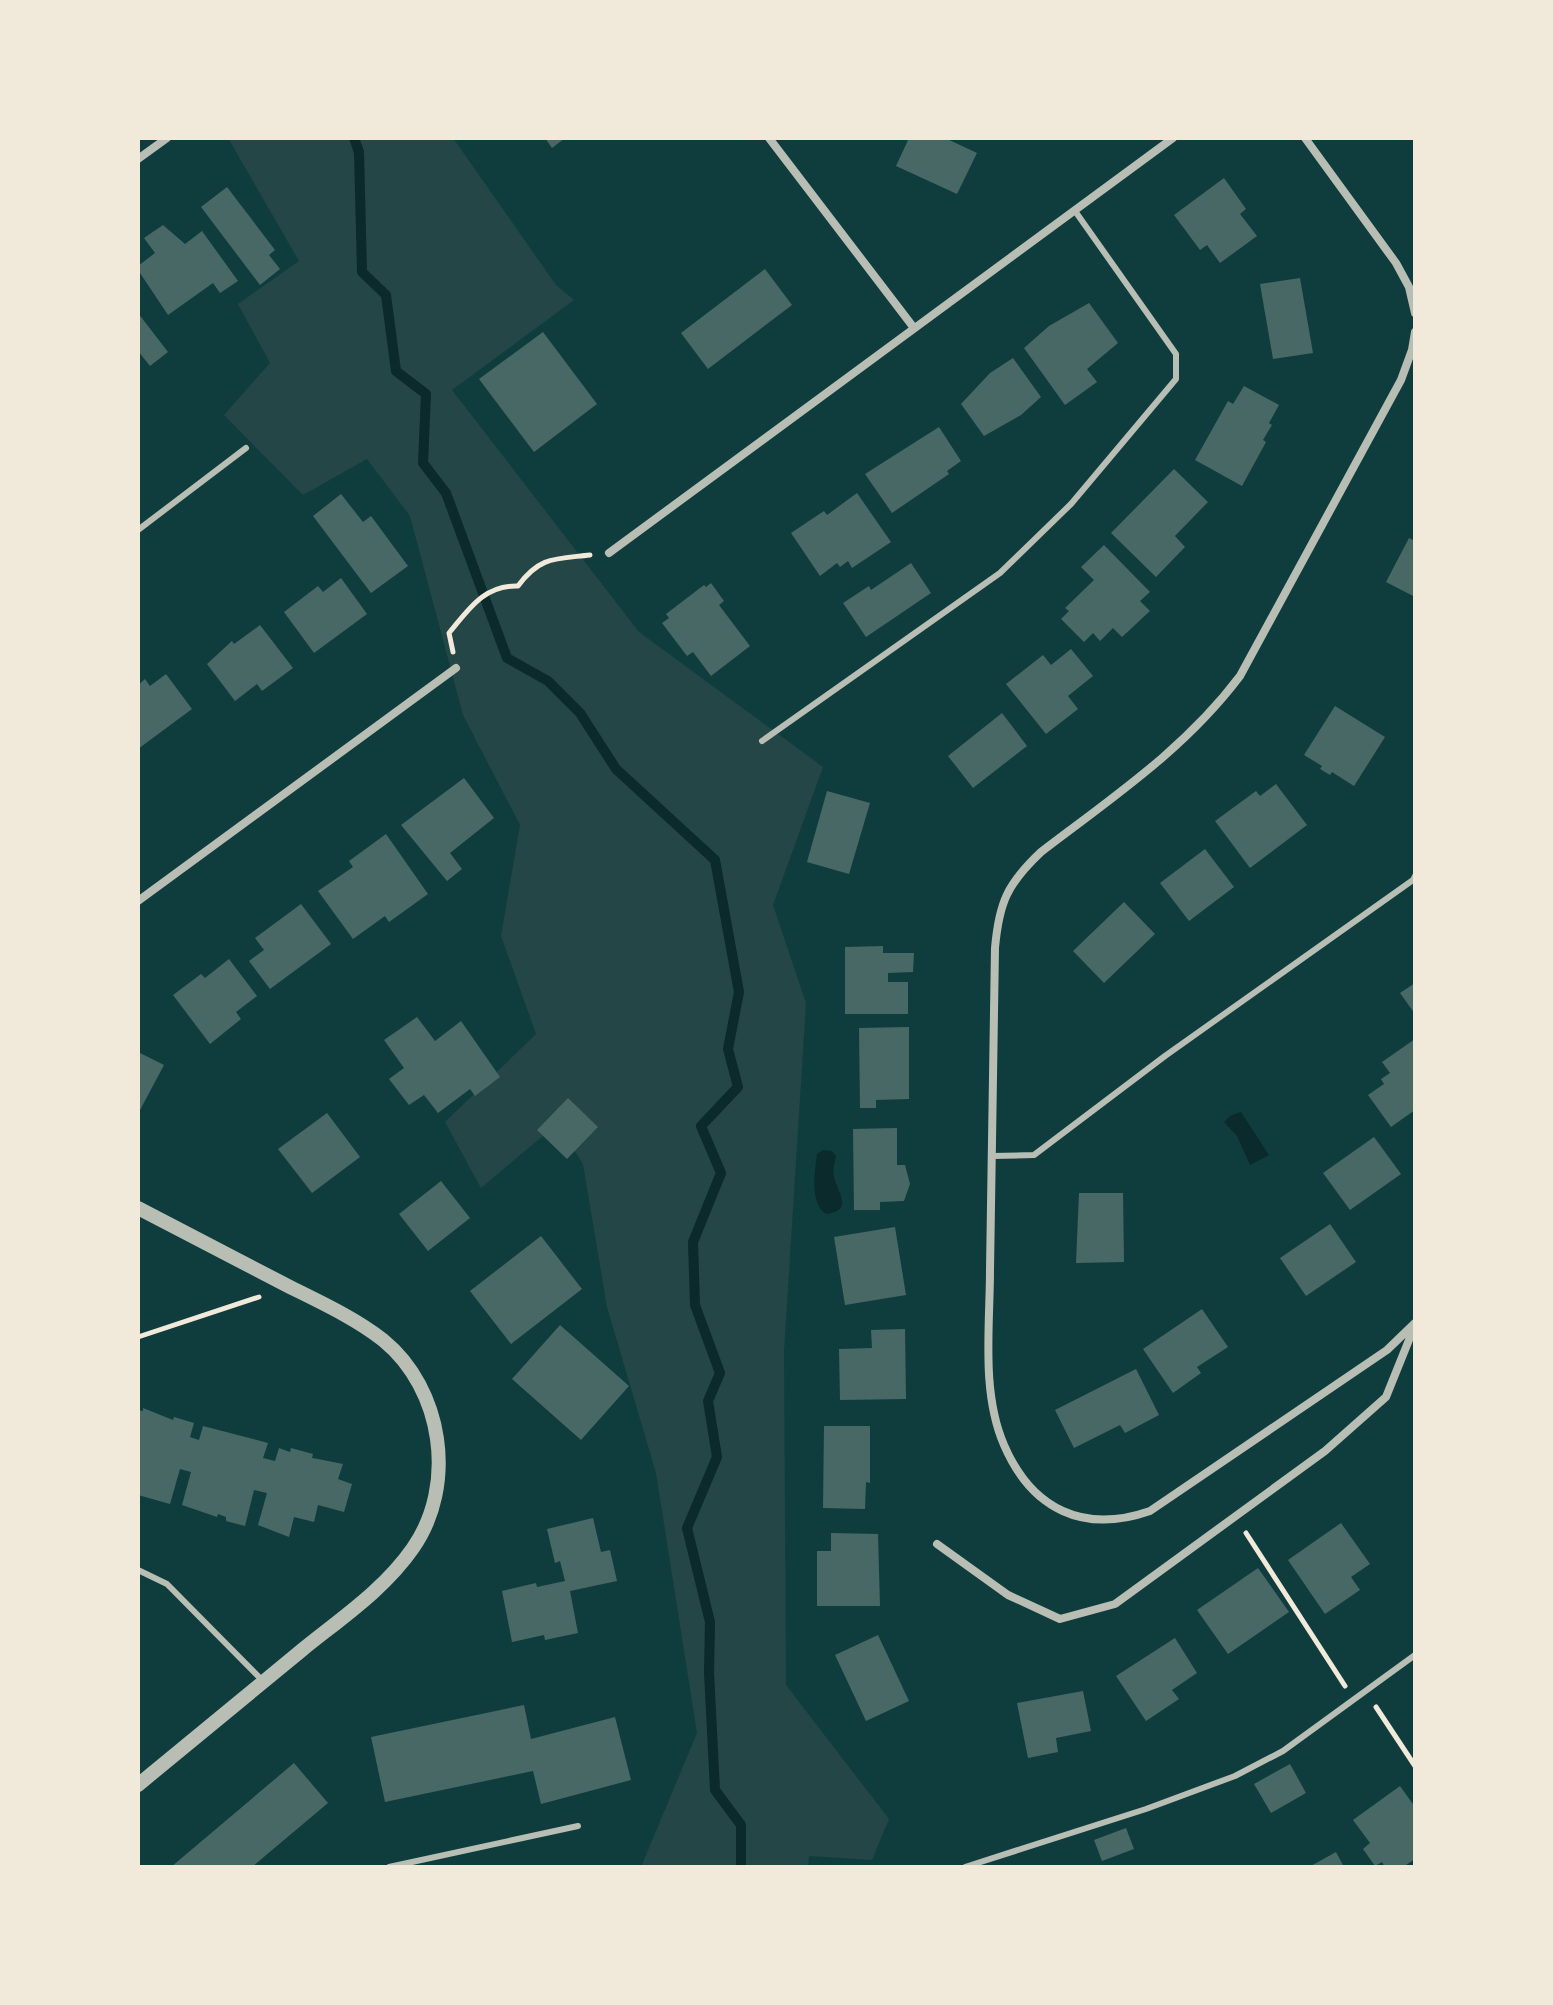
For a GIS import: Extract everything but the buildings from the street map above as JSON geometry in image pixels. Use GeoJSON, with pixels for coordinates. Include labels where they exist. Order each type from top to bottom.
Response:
{"type":"FeatureCollection","features":[{"type":"Feature","properties":{"kind":"street"},"geometry":{"type":"LineString","coordinates":[[138,159],[167,138]]}},
{"type":"Feature","properties":{"kind":"street"},"geometry":{"type":"LineString","coordinates":[[769,138],[914,328]]}},
{"type":"Feature","properties":{"kind":"street"},"geometry":{"type":"LineString","coordinates":[[609,553],[1173,138]]}},
{"type":"Feature","properties":{"kind":"street"},"geometry":{"type":"LineString","coordinates":[[1305,138],[1396,263],[1409,287],[1415,313]]}},
{"type":"Feature","properties":{"kind":"street"},"geometry":{"type":"LineString","coordinates":[[1415,332],[1401,380],[1240,676],[1222,700],[1179,745],[1041,852],[1014,879],[1005,895],[998,917],[995,948],[990,1346],[995,1418],[1003,1444],[1026,1483],[1044,1501],[1082,1519],[1127,1519],[1150,1511],[1387,1350],[1415,1324]]}},
{"type":"Feature","properties":{"kind":"street"},"geometry":{"type":"LineString","coordinates":[[138,901],[456,668]]}},
{"type":"Feature","properties":{"kind":"street"},"geometry":{"type":"LineString","coordinates":[[138,1208],[372,1332],[403,1362],[423,1392],[433,1417],[439,1465],[434,1500],[424,1530],[403,1561],[365,1599],[138,1785]]}},
{"type":"Feature","properties":{"kind":"street"},"geometry":{"type":"LineString","coordinates":[[937,1544],[1008,1595],[1060,1619],[1115,1604],[1325,1451],[1386,1397],[1415,1324]]}},
{"type":"Feature","properties":{"kind":"lane"},"geometry":{"type":"LineString","coordinates":[[762,741],[1000,573],[1071,504],[1176,379],[1176,354],[1075,211]]}},
{"type":"Feature","properties":{"kind":"lane"},"geometry":{"type":"LineString","coordinates":[[138,530],[246,448]]}},
{"type":"Feature","properties":{"kind":"lane"},"geometry":{"type":"LineString","coordinates":[[992,1156],[1034,1155],[1165,1056],[1415,876]]}},
{"type":"Feature","properties":{"kind":"lane"},"geometry":{"type":"LineString","coordinates":[[138,1570],[167,1584],[264,1681]]}},
{"type":"Feature","properties":{"kind":"lane"},"geometry":{"type":"LineString","coordinates":[[965,1867],[1146,1809],[1235,1776],[1283,1751],[1415,1655]]}},
{"type":"Feature","properties":{"kind":"lane"},"geometry":{"type":"LineString","coordinates":[[389,1867],[578,1826]]}},
{"type":"Feature","properties":{"kind":"path"},"geometry":{"type":"LineString","coordinates":[[456,668],[449,633],[477,599],[493,589],[518,586],[529,571],[546,559],[609,553]]}},
{"type":"Feature","properties":{"kind":"path"},"geometry":{"type":"LineString","coordinates":[[138,1337],[290,1287]]}},
{"type":"Feature","properties":{"kind":"path"},"geometry":{"type":"LineString","coordinates":[[1236,1516],[1354,1701]]}},
{"type":"Feature","properties":{"kind":"path"},"geometry":{"type":"LineString","coordinates":[[1366,1691],[1415,1766]]}},
{"type":"Feature","properties":{"kind":"shaded area"},"geometry":{"type":"Polygon","coordinates":[[[228,138],[453,138],[556,285],[574,300],[452,390],[639,632],[823,767],[773,905],[806,1003],[784,1351],[786,1685],[889,1819],[872,1860],[809,1856],[808,1867],[641,1867],[697,1733],[656,1473],[607,1307],[583,1164],[557,1124],[481,1188],[445,1122],[536,1034],[501,936],[520,825],[463,715],[410,516],[367,459],[303,495],[224,415],[270,363],[238,304],[299,261],[228,138]]]}},
{"type":"Feature","properties":{"kind":"shaded area"},"geometry":{"type":"Polygon","coordinates":[[[1241,1112],[1269,1155],[1250,1165],[1237,1136],[1224,1122],[1241,1112]]]}},
{"type":"Feature","properties":{"kind":"shaded area"},"geometry":{"type":"Polygon","coordinates":[[[823,1150],[832,1151],[836,1156],[833,1175],[842,1200],[840,1209],[826,1214],[817,1202],[814,1186],[817,1154],[823,1150]]]}},
{"type":"Feature","properties":{"kind":"waterway"},"geometry":{"type":"LineString","coordinates":[[354,138],[359,152],[362,272],[386,295],[396,371],[426,394],[423,463],[446,493],[507,658],[548,681],[580,713],[616,769],[715,860],[739,992],[728,1049],[738,1087],[701,1126],[721,1173],[693,1242],[695,1305],[720,1373],[708,1401],[717,1457],[687,1528],[710,1622],[709,1672],[715,1790],[741,1825],[741,1867]]}}]}
